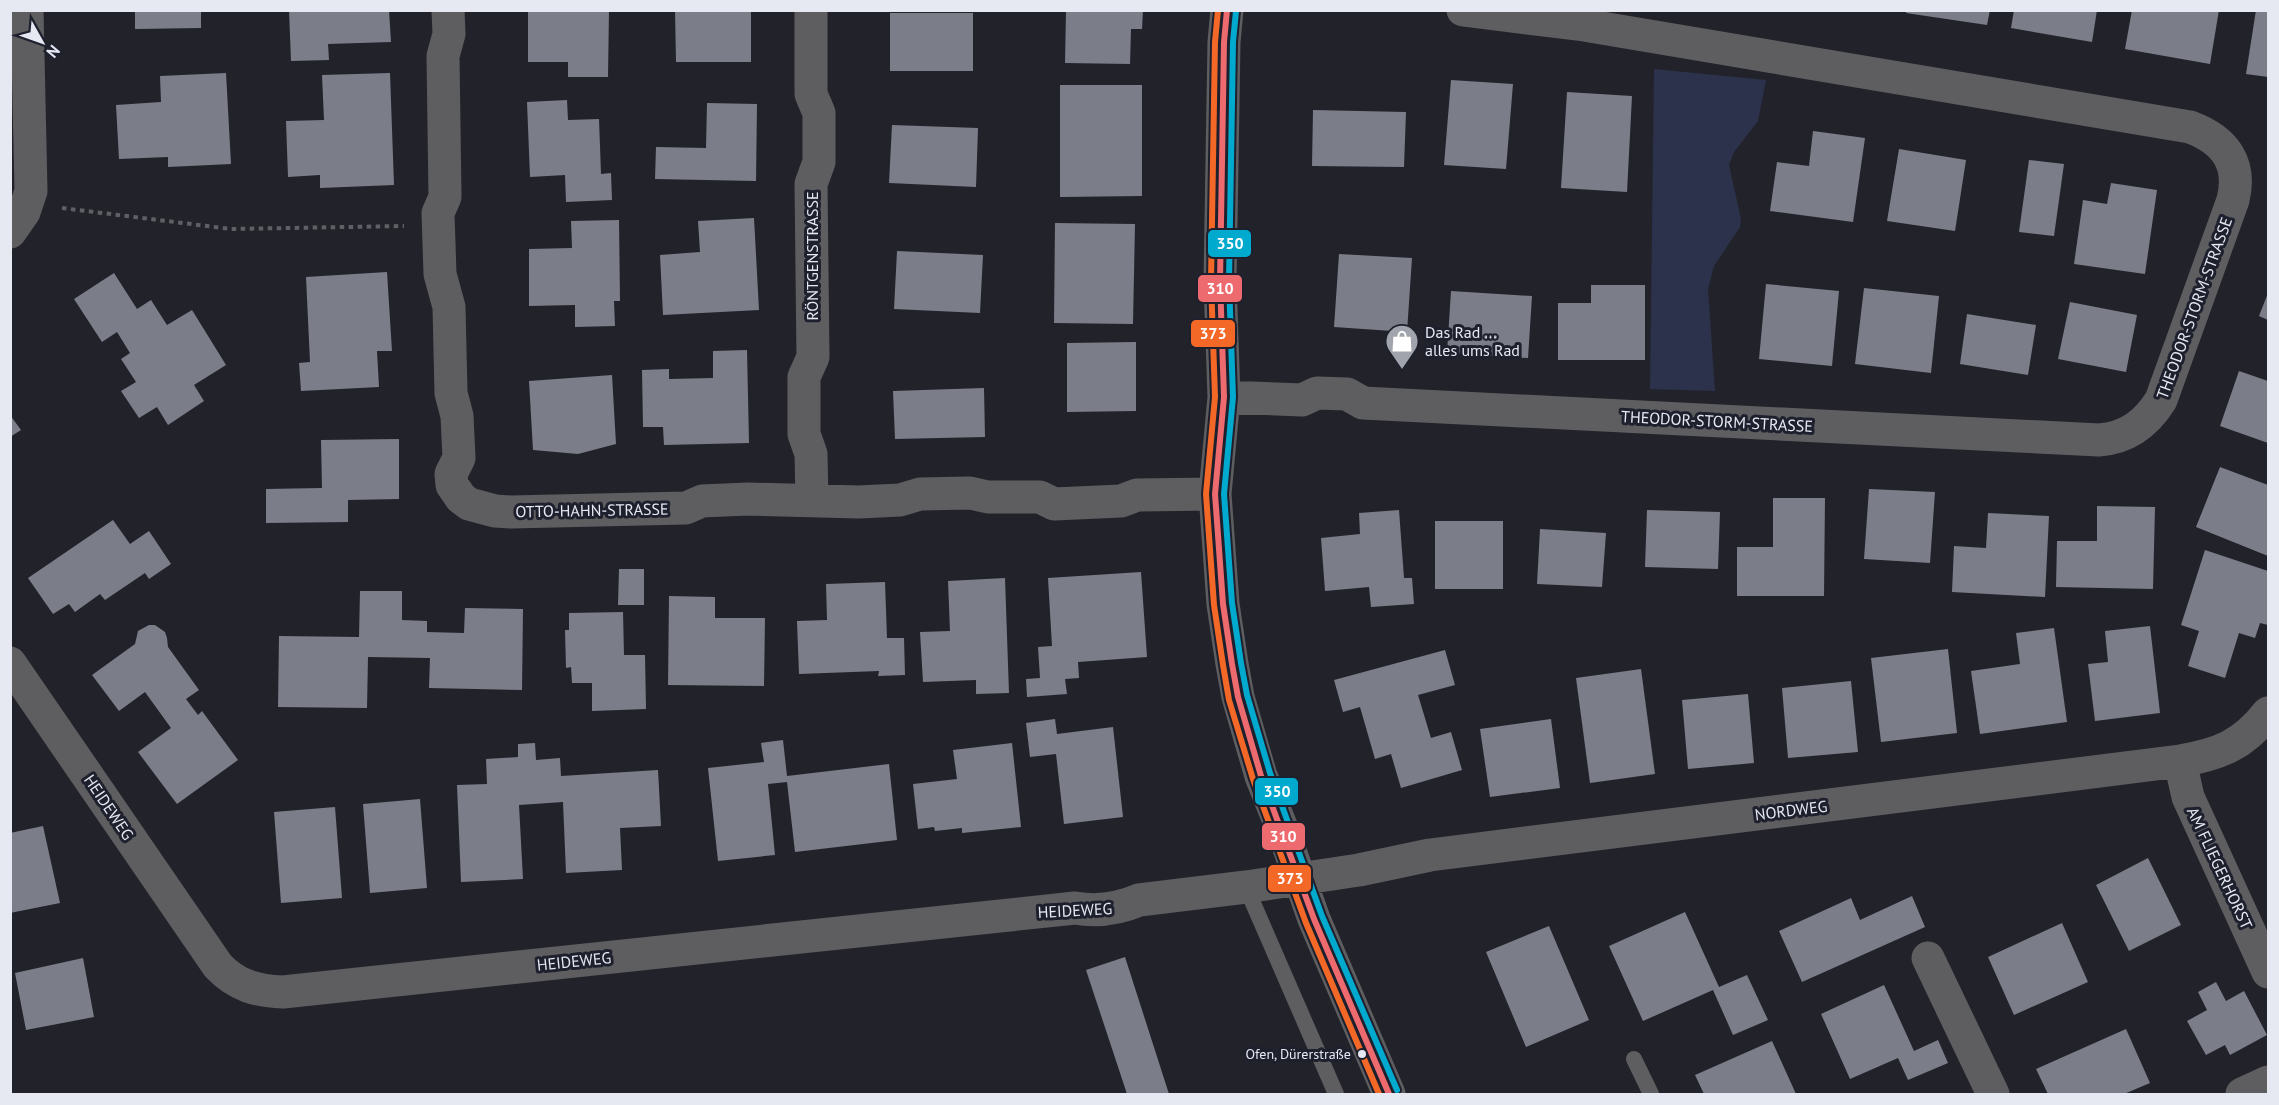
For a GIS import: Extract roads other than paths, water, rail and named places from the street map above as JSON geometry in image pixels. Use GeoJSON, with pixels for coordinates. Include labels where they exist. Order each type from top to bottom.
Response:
{"type":"FeatureCollection","features":[{"type":"Feature","properties":{"kind":"street"},"geometry":{"type":"LineString","coordinates":[[10,232],[28,203],[31,180],[27,10]]}},
{"type":"Feature","properties":{"kind":"street","name":"OTTO-HAHN-STRASSE"},"geometry":{"type":"LineString","coordinates":[[448,10],[449,33],[443,56],[445,197],[438,213],[438,224],[440,274],[449,308],[451,393],[458,427],[459,458],[451,474],[452,485],[461,498],[481,507],[512,512],[686,508],[702,501],[747,499],[900,500],[920,494],[970,492],[988,497],[1040,497],[1054,504],[1121,501],[1137,495],[1215,494]]}},
{"type":"Feature","properties":{"kind":"street","name":"RÖNTGENSTRASSE"},"geometry":{"type":"LineString","coordinates":[[811,10],[811,94],[819,113],[819,162],[811,184],[813,357],[804,376],[804,434],[811,454],[812,501]]}},
{"type":"Feature","properties":{"kind":"street"},"geometry":{"type":"LineString","coordinates":[[1227,10],[1224,42],[1220,281],[1224,398],[1215,494],[1223,604],[1238,697],[1262,776],[1314,919],[1389,1095]]}},
{"type":"Feature","properties":{"kind":"street","name":"THEODOR-STORM-STRASSE"},"geometry":{"type":"LineString","coordinates":[[1224,398],[1302,400],[1317,393],[1347,394],[1363,403],[2099,440],[2119,437],[2139,427],[2155,410],[2237,184],[2236,170],[2230,156],[2222,146],[2202,131],[2190,127],[1584,25],[1463,10]]}},
{"type":"Feature","properties":{"kind":"street","name":"HEIDEWEG"},"geometry":{"type":"LineString","coordinates":[[10,663],[212,958],[225,974],[235,981],[258,990],[298,990],[1075,908],[1092,911],[1123,907],[1139,900],[1300,879]]}},
{"type":"Feature","properties":{"kind":"street","name":"NORDWEG"},"geometry":{"type":"LineString","coordinates":[[1300,879],[1359,870],[1430,855],[2180,761],[2208,756],[2233,746],[2256,728],[2268,713]]}},
{"type":"Feature","properties":{"kind":"street","name":"AM FLIEGERHORST"},"geometry":{"type":"LineString","coordinates":[[2180,761],[2188,797],[2268,972]]}},
{"type":"Feature","properties":{"kind":"street"},"geometry":{"type":"LineString","coordinates":[[1928,958],[1993,1095]]}},
{"type":"Feature","properties":{"kind":"street"},"geometry":{"type":"LineString","coordinates":[[2242,1095],[2268,1082]]}},
{"type":"Feature","properties":{"kind":"lane"},"geometry":{"type":"LineString","coordinates":[[1246,887],[1336,1095]]}},
{"type":"Feature","properties":{"kind":"lane"},"geometry":{"type":"LineString","coordinates":[[1634,1059],[1651,1095]]}},
{"type":"Feature","properties":{"kind":"place","name":"Das Rad ... alles ums Rad"},"geometry":{"type":"Point","coordinates":[1402,370]}},
{"type":"Feature","properties":{"kind":"place","name":"Ofen, Dürerstraße"},"geometry":{"type":"Point","coordinates":[1362,1054]}}]}
